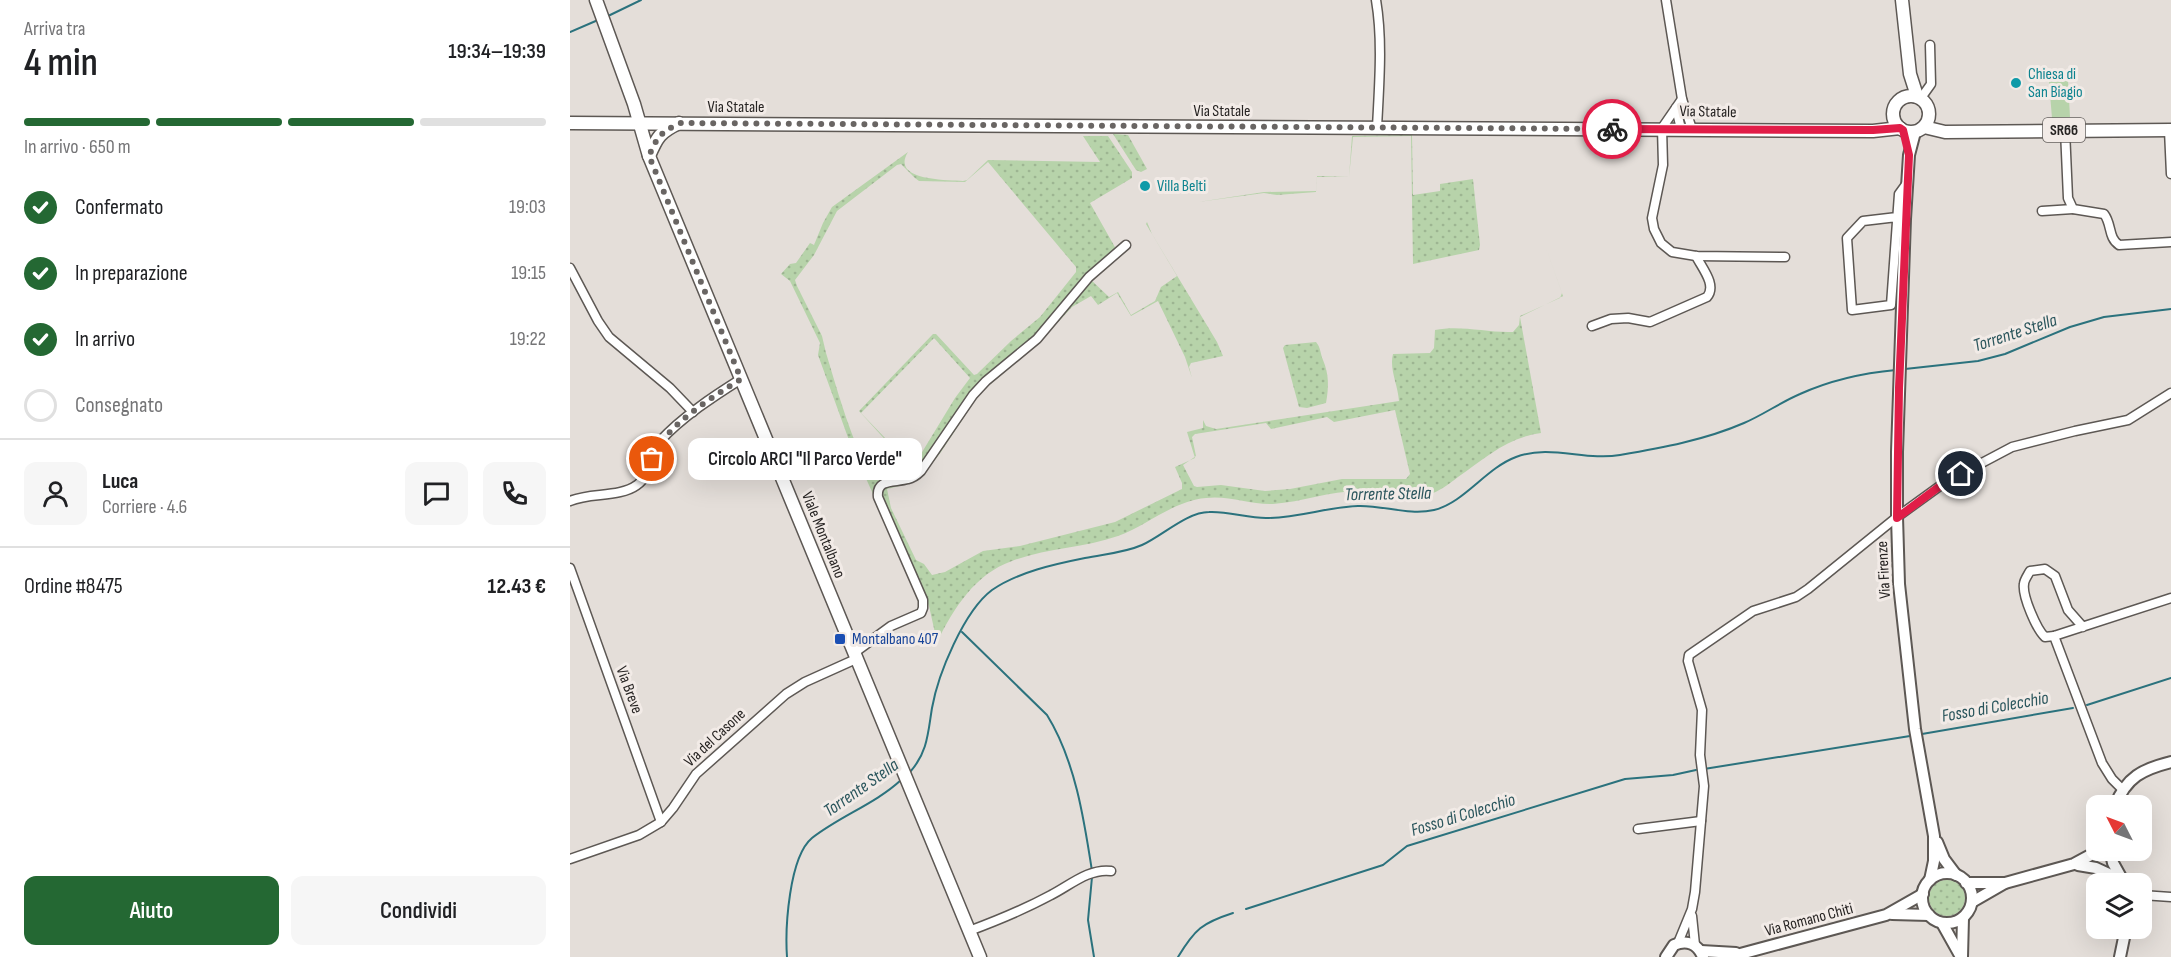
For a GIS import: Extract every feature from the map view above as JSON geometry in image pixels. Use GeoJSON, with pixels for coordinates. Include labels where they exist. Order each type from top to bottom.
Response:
{"type":"FeatureCollection","features":[{"type":"Feature","properties":{"kind":"main road"},"geometry":{"type":"LineString","coordinates":[[1893,113],[1894,118],[1914,127],[1928,106],[1919,97],[1910,74],[1902,0]]}},
{"type":"Feature","properties":{"kind":"main road","name":"Viale Montalbano"},"geometry":{"type":"LineString","coordinates":[[598,4],[649,156],[980,957]]}},
{"type":"Feature","properties":{"kind":"main road"},"geometry":{"type":"LineString","coordinates":[[1904,97],[1910,74]]}},
{"type":"Feature","properties":{"kind":"main road"},"geometry":{"type":"LineString","coordinates":[[1873,130],[1884,123],[1893,113],[1896,103],[1904,97],[1919,97]]}},
{"type":"Feature","properties":{"kind":"main road","name":"Via Statale"},"geometry":{"type":"LineString","coordinates":[[570,123],[1873,130],[1914,127],[1945,132],[2170,130]]}},
{"type":"Feature","properties":{"kind":"main road"},"geometry":{"type":"LineString","coordinates":[[649,156],[659,135],[680,123]]}},
{"type":"Feature","properties":{"kind":"street"},"geometry":{"type":"LineString","coordinates":[[1376,0],[1379,82],[1377,128]]}},
{"type":"Feature","properties":{"kind":"street"},"geometry":{"type":"LineString","coordinates":[[1666,0],[1686,129]]}},
{"type":"Feature","properties":{"kind":"street"},"geometry":{"type":"LineString","coordinates":[[1919,97],[1931,84],[1930,45]]}},
{"type":"Feature","properties":{"kind":"street"},"geometry":{"type":"LineString","coordinates":[[1682,99],[1662,128],[1663,165],[1653,208],[1654,229],[1666,248],[1679,254],[1696,256],[1785,257]]}},
{"type":"Feature","properties":{"kind":"street"},"geometry":{"type":"LineString","coordinates":[[1676,108],[1686,129]]}},
{"type":"Feature","properties":{"kind":"street","name":"Via Firenze"},"geometry":{"type":"LineString","coordinates":[[1914,127],[1909,155],[1900,343],[1897,518],[1899,584],[1915,729],[1934,836],[1934,861],[1930,880],[1923,894]]}},
{"type":"Feature","properties":{"kind":"street"},"geometry":{"type":"LineString","coordinates":[[2065,130],[2068,198],[2073,209]]}},
{"type":"Feature","properties":{"kind":"street"},"geometry":{"type":"LineString","coordinates":[[2170,130],[2171,174]]}},
{"type":"Feature","properties":{"kind":"street"},"geometry":{"type":"LineString","coordinates":[[1897,217],[1863,221],[1847,238],[1852,310],[1891,305],[1899,194],[1908,182]]}},
{"type":"Feature","properties":{"kind":"street"},"geometry":{"type":"LineString","coordinates":[[2042,211],[2073,209],[2104,214],[2108,220],[2112,239],[2119,245],[2171,242]]}},
{"type":"Feature","properties":{"kind":"street","name":"Via del Casone"},"geometry":{"type":"LineString","coordinates":[[570,859],[639,835],[661,822],[696,774],[786,694],[804,682],[855,656],[891,626],[921,613],[923,600],[877,490],[882,483],[911,479],[921,471],[973,394],[1037,339],[1089,277],[1126,245]]}},
{"type":"Feature","properties":{"kind":"street"},"geometry":{"type":"LineString","coordinates":[[1592,326],[1628,318],[1650,322],[1707,297],[1711,286],[1696,256]]}},
{"type":"Feature","properties":{"kind":"street"},"geometry":{"type":"LineString","coordinates":[[570,268],[609,337],[670,388],[693,412]]}},
{"type":"Feature","properties":{"kind":"street"},"geometry":{"type":"LineString","coordinates":[[570,501],[623,491],[636,486],[646,475],[658,444],[693,412],[741,379]]}},
{"type":"Feature","properties":{"kind":"street"},"geometry":{"type":"LineString","coordinates":[[1699,951],[1692,909],[1704,786],[1700,755],[1702,710],[1688,661],[1689,655],[1753,611],[1796,597],[1809,589],[1944,483],[2012,447],[2128,420],[2171,393]]}},
{"type":"Feature","properties":{"kind":"street","name":"Via Breve"},"geometry":{"type":"LineString","coordinates":[[570,568],[661,822]]}},
{"type":"Feature","properties":{"kind":"street"},"geometry":{"type":"LineString","coordinates":[[2083,627],[2068,610],[2055,576],[2045,568],[2030,571],[2024,584],[2038,629],[2045,637],[2054,636],[2083,627],[2171,598]]}},
{"type":"Feature","properties":{"kind":"street"},"geometry":{"type":"LineString","coordinates":[[2054,636],[2102,763],[2112,779],[2123,790]]}},
{"type":"Feature","properties":{"kind":"street"},"geometry":{"type":"LineString","coordinates":[[2120,795],[2134,777],[2146,769],[2171,762]]}},
{"type":"Feature","properties":{"kind":"street"},"geometry":{"type":"LineString","coordinates":[[1638,829],[1701,821]]}},
{"type":"Feature","properties":{"kind":"street","name":"Via Firenze"},"geometry":{"type":"LineString","coordinates":[[1934,836],[1944,859],[1956,875],[1966,883]]}},
{"type":"Feature","properties":{"kind":"street"},"geometry":{"type":"LineString","coordinates":[[1972,902],[2006,883],[2074,864],[2086,858]]}},
{"type":"Feature","properties":{"kind":"street"},"geometry":{"type":"LineString","coordinates":[[2074,864],[2096,868],[2106,873]]}},
{"type":"Feature","properties":{"kind":"street"},"geometry":{"type":"LineString","coordinates":[[969,931],[1050,896],[1072,882],[1096,873],[1111,871]]}},
{"type":"Feature","properties":{"kind":"street"},"geometry":{"type":"LineString","coordinates":[[1930,880],[1942,874],[1956,875]]}},
{"type":"Feature","properties":{"kind":"street"},"geometry":{"type":"LineString","coordinates":[[1923,894],[1924,905],[1929,915],[1942,922],[1952,923],[1963,918],[1972,902],[1971,892],[1966,883],[2006,883]]}},
{"type":"Feature","properties":{"kind":"street","name":"Via Romano Chiti"},"geometry":{"type":"LineString","coordinates":[[1678,943],[1686,942],[1699,951],[1735,955],[1886,915],[1923,894]]}},
{"type":"Feature","properties":{"kind":"street"},"geometry":{"type":"LineString","coordinates":[[2152,896],[2171,897]]}},
{"type":"Feature","properties":{"kind":"street"},"geometry":{"type":"LineString","coordinates":[[1666,956],[1678,943],[1692,909]]}},
{"type":"Feature","properties":{"kind":"street","name":"Via Romano Chiti"},"geometry":{"type":"LineString","coordinates":[[1886,915],[1929,915]]}},
{"type":"Feature","properties":{"kind":"street"},"geometry":{"type":"LineString","coordinates":[[1962,957],[1963,918]]}},
{"type":"Feature","properties":{"kind":"street"},"geometry":{"type":"LineString","coordinates":[[1942,922],[1962,957]]}},
{"type":"Feature","properties":{"kind":"street"},"geometry":{"type":"LineString","coordinates":[[2120,957],[2124,939]]}},
{"type":"Feature","properties":{"kind":"green space"},"geometry":{"type":"Polygon","coordinates":[[[2068,81],[2070,117],[2052,118],[2049,82],[2068,81]]]}},
{"type":"Feature","properties":{"kind":"green space"},"geometry":{"type":"Polygon","coordinates":[[[1113,134],[1128,135],[1147,169],[1141,172],[1136,170],[1113,134]]]}},
{"type":"Feature","properties":{"kind":"green space"},"geometry":{"type":"Polygon","coordinates":[[[1412,135],[1413,195],[1440,191],[1440,184],[1473,179],[1479,250],[1413,264],[1411,136],[1353,137],[1349,177],[1352,136],[1412,135]]]}},
{"type":"Feature","properties":{"kind":"green space"},"geometry":{"type":"Polygon","coordinates":[[[1083,136],[1108,136],[1132,172],[1132,178],[1090,203],[1116,249],[1033,341],[998,368],[913,476],[878,484],[873,494],[850,443],[818,355],[820,343],[790,281],[781,274],[790,264],[796,263],[810,243],[814,245],[832,207],[908,152],[905,162],[907,169],[913,174],[955,181],[967,180],[988,160],[1100,162],[1083,136]],[[988,162],[965,182],[919,181],[901,164],[897,165],[837,211],[814,255],[795,280],[822,336],[853,436],[867,466],[874,474],[909,471],[911,468],[859,411],[933,334],[936,334],[974,375],[977,374],[1040,317],[1076,272],[1076,267],[988,162]],[[934,338],[861,413],[913,467],[955,398],[970,378],[934,338]]]}},
{"type":"Feature","properties":{"kind":"green space"},"geometry":{"type":"Polygon","coordinates":[[[1317,176],[1349,177],[1317,177],[1316,192],[1277,195],[1264,193],[1198,202],[1264,192],[1316,191],[1317,176]]]}},
{"type":"Feature","properties":{"kind":"green space"},"geometry":{"type":"Polygon","coordinates":[[[1147,222],[1223,356],[1191,363],[1189,367],[1192,378],[1185,357],[1158,301],[1131,316],[1117,293],[1098,305],[1091,296],[1072,307],[1039,343],[980,393],[925,473],[912,483],[887,489],[891,508],[916,560],[924,564],[932,575],[945,572],[983,551],[1020,546],[1115,522],[1182,489],[1182,483],[1175,467],[1190,460],[1183,465],[1194,486],[1197,487],[1221,485],[1265,491],[1290,489],[1342,479],[1406,479],[1410,474],[1395,410],[1334,422],[1327,417],[1271,429],[1266,423],[1195,434],[1192,437],[1195,457],[1187,432],[1203,428],[1203,420],[1206,426],[1216,429],[1399,401],[1392,365],[1393,354],[1430,353],[1434,348],[1435,330],[1454,328],[1513,332],[1519,325],[1520,316],[1546,304],[1520,317],[1541,433],[1507,444],[1444,488],[1427,495],[1410,496],[1348,491],[1273,504],[1206,498],[1172,508],[1118,536],[1038,553],[1012,561],[987,574],[976,583],[958,605],[937,642],[929,606],[879,495],[882,486],[914,479],[968,405],[1090,279],[1109,297],[1118,292],[1131,315],[1155,301],[1161,287],[1177,276],[1146,224],[1147,222]]]}},
{"type":"Feature","properties":{"kind":"green space"},"geometry":{"type":"Polygon","coordinates":[[[1316,342],[1320,348],[1327,376],[1326,403],[1307,408],[1299,407],[1283,348],[1285,345],[1316,342]]]}},
{"type":"Feature","properties":{"kind":"green space"},"geometry":{"type":"Polygon","coordinates":[[[1947,880],[1960,885],[1965,898],[1960,911],[1947,916],[1934,911],[1929,898],[1934,885],[1947,880]]]}},
{"type":"Feature","properties":{"kind":"waterway"},"geometry":{"type":"LineString","coordinates":[[606,17],[641,0]]}},
{"type":"Feature","properties":{"kind":"waterway"},"geometry":{"type":"LineString","coordinates":[[570,32],[598,20]]}},
{"type":"Feature","properties":{"kind":"waterway","name":"Torrente Stella"},"geometry":{"type":"LineString","coordinates":[[1905,369],[1978,361],[2005,354],[2070,327],[2104,317],[2171,309]]}},
{"type":"Feature","properties":{"kind":"waterway","name":"Torrente Stella"},"geometry":{"type":"LineString","coordinates":[[910,772],[924,749],[940,678],[962,628],[992,590],[1013,578],[1049,566],[1135,548],[1183,520],[1201,513],[1230,513],[1266,518],[1358,506],[1415,512],[1434,510],[1455,500],[1505,462],[1529,453],[1555,452],[1607,456],[1683,443],[1744,423],[1793,397],[1823,385],[1859,375],[1896,370]]}},
{"type":"Feature","properties":{"kind":"waterway"},"geometry":{"type":"LineString","coordinates":[[962,632],[1047,715],[1057,732],[1077,790],[1092,871]]}},
{"type":"Feature","properties":{"kind":"waterway","name":"Fosso di Colecchio"},"geometry":{"type":"LineString","coordinates":[[2087,705],[2171,678]]}},
{"type":"Feature","properties":{"kind":"waterway","name":"Fosso di Colecchio"},"geometry":{"type":"LineString","coordinates":[[1922,734],[2073,708]]}},
{"type":"Feature","properties":{"kind":"waterway","name":"Fosso di Colecchio"},"geometry":{"type":"LineString","coordinates":[[1704,769],[1910,736]]}},
{"type":"Feature","properties":{"kind":"waterway","name":"Fosso di Colecchio"},"geometry":{"type":"LineString","coordinates":[[1246,909],[1383,865],[1407,846],[1625,779],[1673,775],[1696,770]]}},
{"type":"Feature","properties":{"kind":"waterway","name":"Torrente Stella"},"geometry":{"type":"LineString","coordinates":[[787,957],[790,894],[793,876],[804,847],[823,830],[880,796],[901,780]]}},
{"type":"Feature","properties":{"kind":"waterway"},"geometry":{"type":"LineString","coordinates":[[1092,877],[1088,920],[1094,957]]}},
{"type":"Feature","properties":{"kind":"waterway","name":"Fosso di Colecchio"},"geometry":{"type":"LineString","coordinates":[[1178,957],[1200,928],[1233,913]]}},
{"type":"Feature","properties":{"kind":"way so far"},"geometry":{"type":"LineString","coordinates":[[652,459],[662,439],[693,412],[741,379],[649,156],[659,135],[680,123],[1612,129]]}},
{"type":"Feature","properties":{"kind":"place","name":"Chiesa di San Biagio"},"geometry":{"type":"Point","coordinates":[2016,83]}},
{"type":"Feature","properties":{"kind":"place","name":"Villa Belti"},"geometry":{"type":"Point","coordinates":[1145,186]}},
{"type":"Feature","properties":{"kind":"place","name":"Circolo ARCI \"Il Parco Verde\""},"geometry":{"type":"Point","coordinates":[652,459]}},
{"type":"Feature","properties":{"kind":"place","name":"Montalbano 407"},"geometry":{"type":"Point","coordinates":[840,639]}},
{"type":"Feature","properties":{"kind":"route"},"geometry":{"type":"LineString","coordinates":[[1612,129],[1873,130],[1900,128],[1903,130],[1909,155],[1899,388],[1897,518],[1944,483],[1961,474]]}}]}
